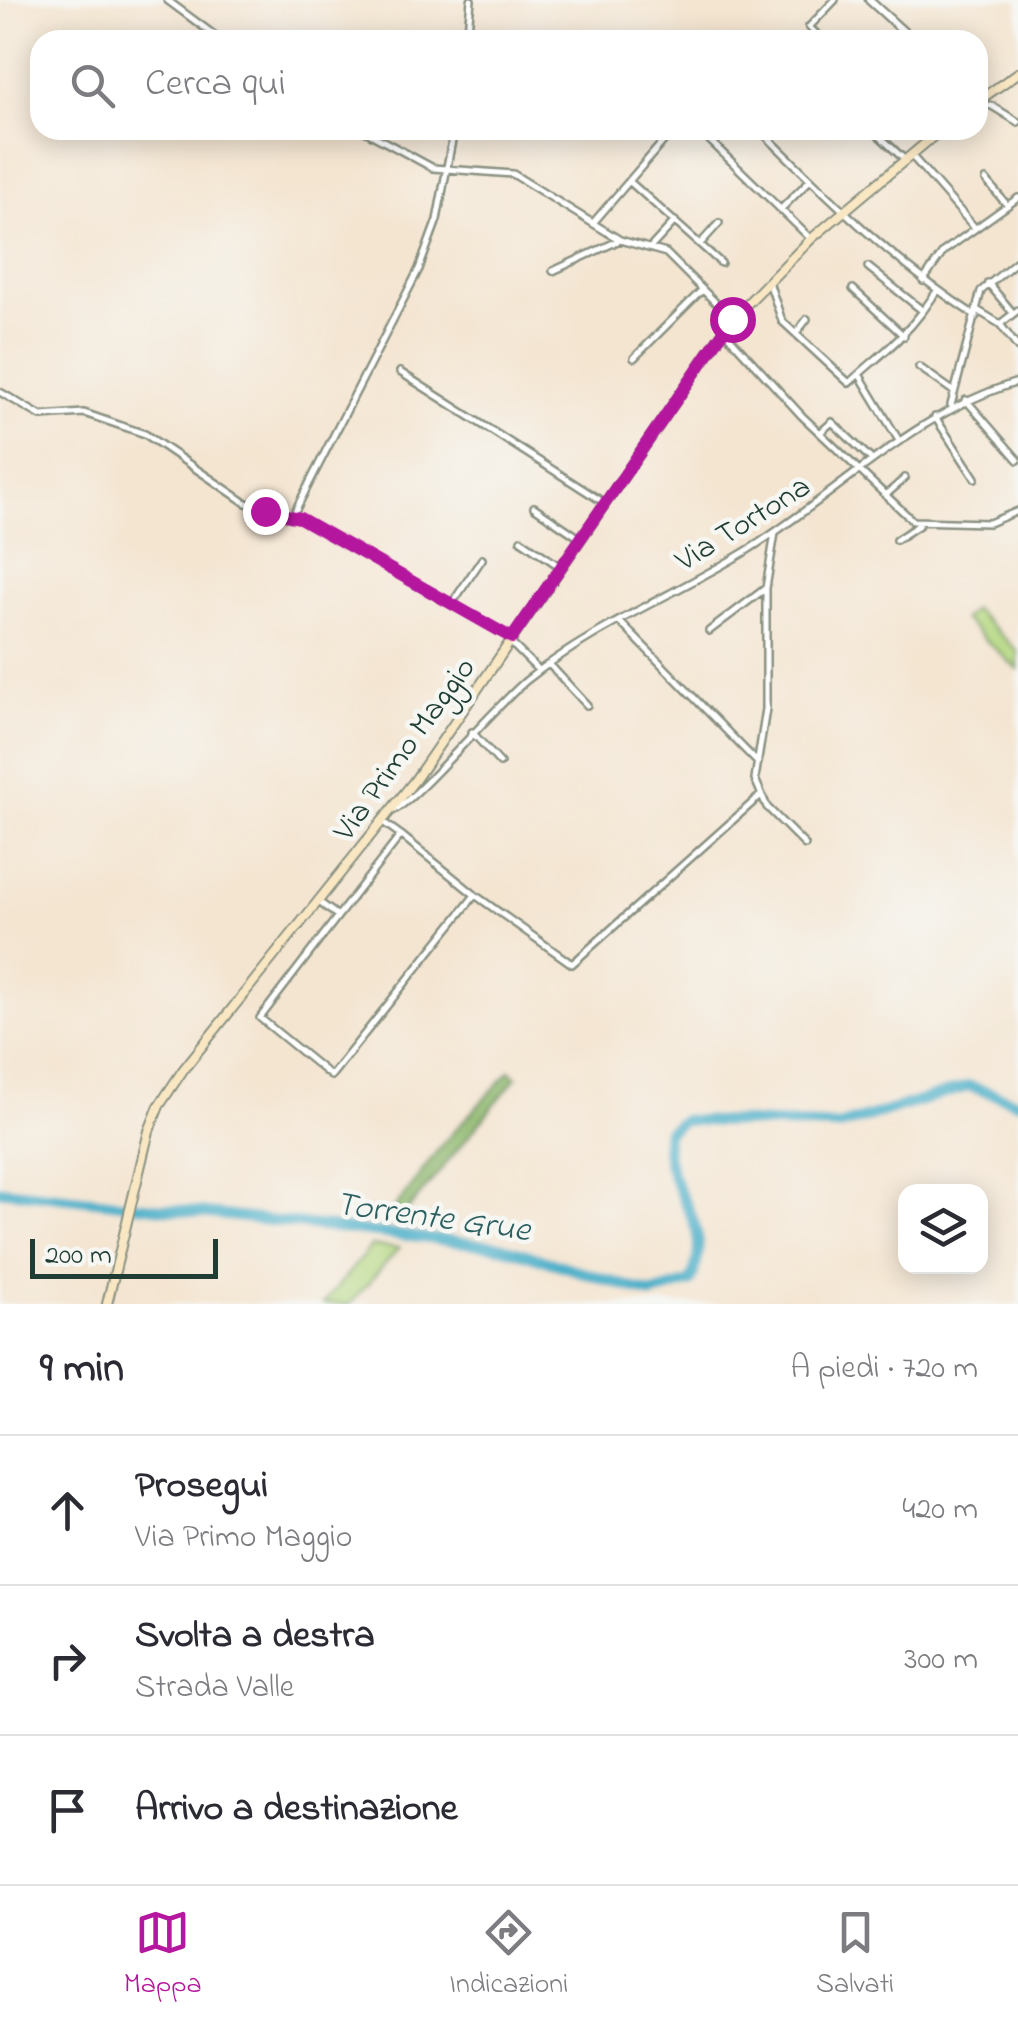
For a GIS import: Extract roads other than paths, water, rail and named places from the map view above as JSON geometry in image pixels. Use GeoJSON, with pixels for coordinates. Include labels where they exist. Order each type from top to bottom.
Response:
{"type":"FeatureCollection","features":[{"type":"Feature","properties":{"kind":"main road"},"geometry":{"type":"LineString","coordinates":[[988,94],[1018,72]]}},
{"type":"Feature","properties":{"kind":"main road","name":"Via Primo Maggio"},"geometry":{"type":"LineString","coordinates":[[107,1304],[159,1106],[444,740],[578,537],[732,319],[811,238],[928,142]]}},
{"type":"Feature","properties":{"kind":"street"},"geometry":{"type":"LineString","coordinates":[[167,0],[207,30]]}},
{"type":"Feature","properties":{"kind":"street"},"geometry":{"type":"LineString","coordinates":[[469,30],[472,0]]}},
{"type":"Feature","properties":{"kind":"street"},"geometry":{"type":"LineString","coordinates":[[812,30],[809,27],[836,0]]}},
{"type":"Feature","properties":{"kind":"street"},"geometry":{"type":"LineString","coordinates":[[869,0],[902,30]]}},
{"type":"Feature","properties":{"kind":"street"},"geometry":{"type":"LineString","coordinates":[[988,105],[1018,122]]}},
{"type":"Feature","properties":{"kind":"street"},"geometry":{"type":"LineString","coordinates":[[381,140],[432,168],[513,174],[620,240],[666,253],[732,319]]}},
{"type":"Feature","properties":{"kind":"street"},"geometry":{"type":"LineString","coordinates":[[292,517],[418,268],[437,220],[453,140]]}},
{"type":"Feature","properties":{"kind":"street"},"geometry":{"type":"LineString","coordinates":[[593,224],[664,140]]}},
{"type":"Feature","properties":{"kind":"street"},"geometry":{"type":"LineString","coordinates":[[710,140],[811,238]]}},
{"type":"Feature","properties":{"kind":"street"},"geometry":{"type":"LineString","coordinates":[[770,140],[842,212],[924,281],[1000,324],[1018,348]]}},
{"type":"Feature","properties":{"kind":"street"},"geometry":{"type":"LineString","coordinates":[[885,140],[908,158],[975,228]]}},
{"type":"Feature","properties":{"kind":"street"},"geometry":{"type":"LineString","coordinates":[[781,210],[810,180]]}},
{"type":"Feature","properties":{"kind":"street"},"geometry":{"type":"LineString","coordinates":[[986,180],[1007,205]]}},
{"type":"Feature","properties":{"kind":"street"},"geometry":{"type":"LineString","coordinates":[[629,182],[721,263]]}},
{"type":"Feature","properties":{"kind":"street"},"geometry":{"type":"LineString","coordinates":[[924,281],[944,251],[1018,198]]}},
{"type":"Feature","properties":{"kind":"street"},"geometry":{"type":"LineString","coordinates":[[650,248],[674,221]]}},
{"type":"Feature","properties":{"kind":"street"},"geometry":{"type":"LineString","coordinates":[[700,244],[719,223]]}},
{"type":"Feature","properties":{"kind":"street"},"geometry":{"type":"LineString","coordinates":[[553,271],[620,240]]}},
{"type":"Feature","properties":{"kind":"street"},"geometry":{"type":"LineString","coordinates":[[950,406],[980,291],[1018,260]]}},
{"type":"Feature","properties":{"kind":"street"},"geometry":{"type":"LineString","coordinates":[[868,267],[921,309]]}},
{"type":"Feature","properties":{"kind":"street"},"geometry":{"type":"LineString","coordinates":[[769,282],[782,322],[798,332],[849,383],[904,336],[937,291]]}},
{"type":"Feature","properties":{"kind":"street"},"geometry":{"type":"LineString","coordinates":[[988,283],[1016,311],[1000,324]]}},
{"type":"Feature","properties":{"kind":"street"},"geometry":{"type":"LineString","coordinates":[[634,358],[703,289]]}},
{"type":"Feature","properties":{"kind":"street"},"geometry":{"type":"LineString","coordinates":[[853,289],[904,336]]}},
{"type":"Feature","properties":{"kind":"street"},"geometry":{"type":"LineString","coordinates":[[798,332],[807,319]]}},
{"type":"Feature","properties":{"kind":"street"},"geometry":{"type":"LineString","coordinates":[[724,330],[802,416],[920,524]]}},
{"type":"Feature","properties":{"kind":"street"},"geometry":{"type":"LineString","coordinates":[[918,367],[954,392]]}},
{"type":"Feature","properties":{"kind":"street"},"geometry":{"type":"LineString","coordinates":[[400,372],[603,502]]}},
{"type":"Feature","properties":{"kind":"street"},"geometry":{"type":"LineString","coordinates":[[859,374],[898,439]]}},
{"type":"Feature","properties":{"kind":"street","name":"Via Tortona"},"geometry":{"type":"LineString","coordinates":[[392,811],[412,798],[463,740],[549,664],[775,532],[870,458],[950,406],[1018,382]]}},
{"type":"Feature","properties":{"kind":"street"},"geometry":{"type":"LineString","coordinates":[[0,392],[40,416],[84,414],[145,434],[246,503],[292,517],[453,602],[511,640],[539,671]]}},
{"type":"Feature","properties":{"kind":"street"},"geometry":{"type":"LineString","coordinates":[[966,400],[1018,460]]}},
{"type":"Feature","properties":{"kind":"street"},"geometry":{"type":"LineString","coordinates":[[934,417],[975,478]]}},
{"type":"Feature","properties":{"kind":"street"},"geometry":{"type":"LineString","coordinates":[[822,431],[832,422],[870,458]]}},
{"type":"Feature","properties":{"kind":"street"},"geometry":{"type":"LineString","coordinates":[[886,494],[905,478]]}},
{"type":"Feature","properties":{"kind":"street"},"geometry":{"type":"LineString","coordinates":[[534,507],[578,537]]}},
{"type":"Feature","properties":{"kind":"street"},"geometry":{"type":"LineString","coordinates":[[896,540],[920,524],[989,523],[1018,511]]}},
{"type":"Feature","properties":{"kind":"street"},"geometry":{"type":"LineString","coordinates":[[775,532],[766,588],[766,708],[758,763],[760,796],[780,823],[805,845]]}},
{"type":"Feature","properties":{"kind":"street"},"geometry":{"type":"LineString","coordinates":[[521,540],[559,566]]}},
{"type":"Feature","properties":{"kind":"street"},"geometry":{"type":"LineString","coordinates":[[453,602],[482,559]]}},
{"type":"Feature","properties":{"kind":"street"},"geometry":{"type":"LineString","coordinates":[[709,631],[766,588]]}},
{"type":"Feature","properties":{"kind":"street"},"geometry":{"type":"LineString","coordinates":[[619,622],[758,763]]}},
{"type":"Feature","properties":{"kind":"street"},"geometry":{"type":"LineString","coordinates":[[549,664],[587,704]]}},
{"type":"Feature","properties":{"kind":"street"},"geometry":{"type":"LineString","coordinates":[[472,732],[500,763]]}},
{"type":"Feature","properties":{"kind":"street"},"geometry":{"type":"LineString","coordinates":[[444,740],[463,740]]}},
{"type":"Feature","properties":{"kind":"street"},"geometry":{"type":"LineString","coordinates":[[383,822],[572,964],[760,796]]}},
{"type":"Feature","properties":{"kind":"street"},"geometry":{"type":"LineString","coordinates":[[401,836],[260,1018],[331,1076],[476,895]]}},
{"type":"Feature","properties":{"kind":"street"},"geometry":{"type":"LineString","coordinates":[[320,902],[338,916]]}},
{"type":"Feature","properties":{"kind":"waterway","name":"Torrente Grue"},"geometry":{"type":"LineString","coordinates":[[0,1190],[503,1247],[651,1294],[690,1282],[697,1259],[694,1222],[667,1154],[667,1132],[684,1120],[839,1126],[969,1086],[1018,1102]]}}]}
